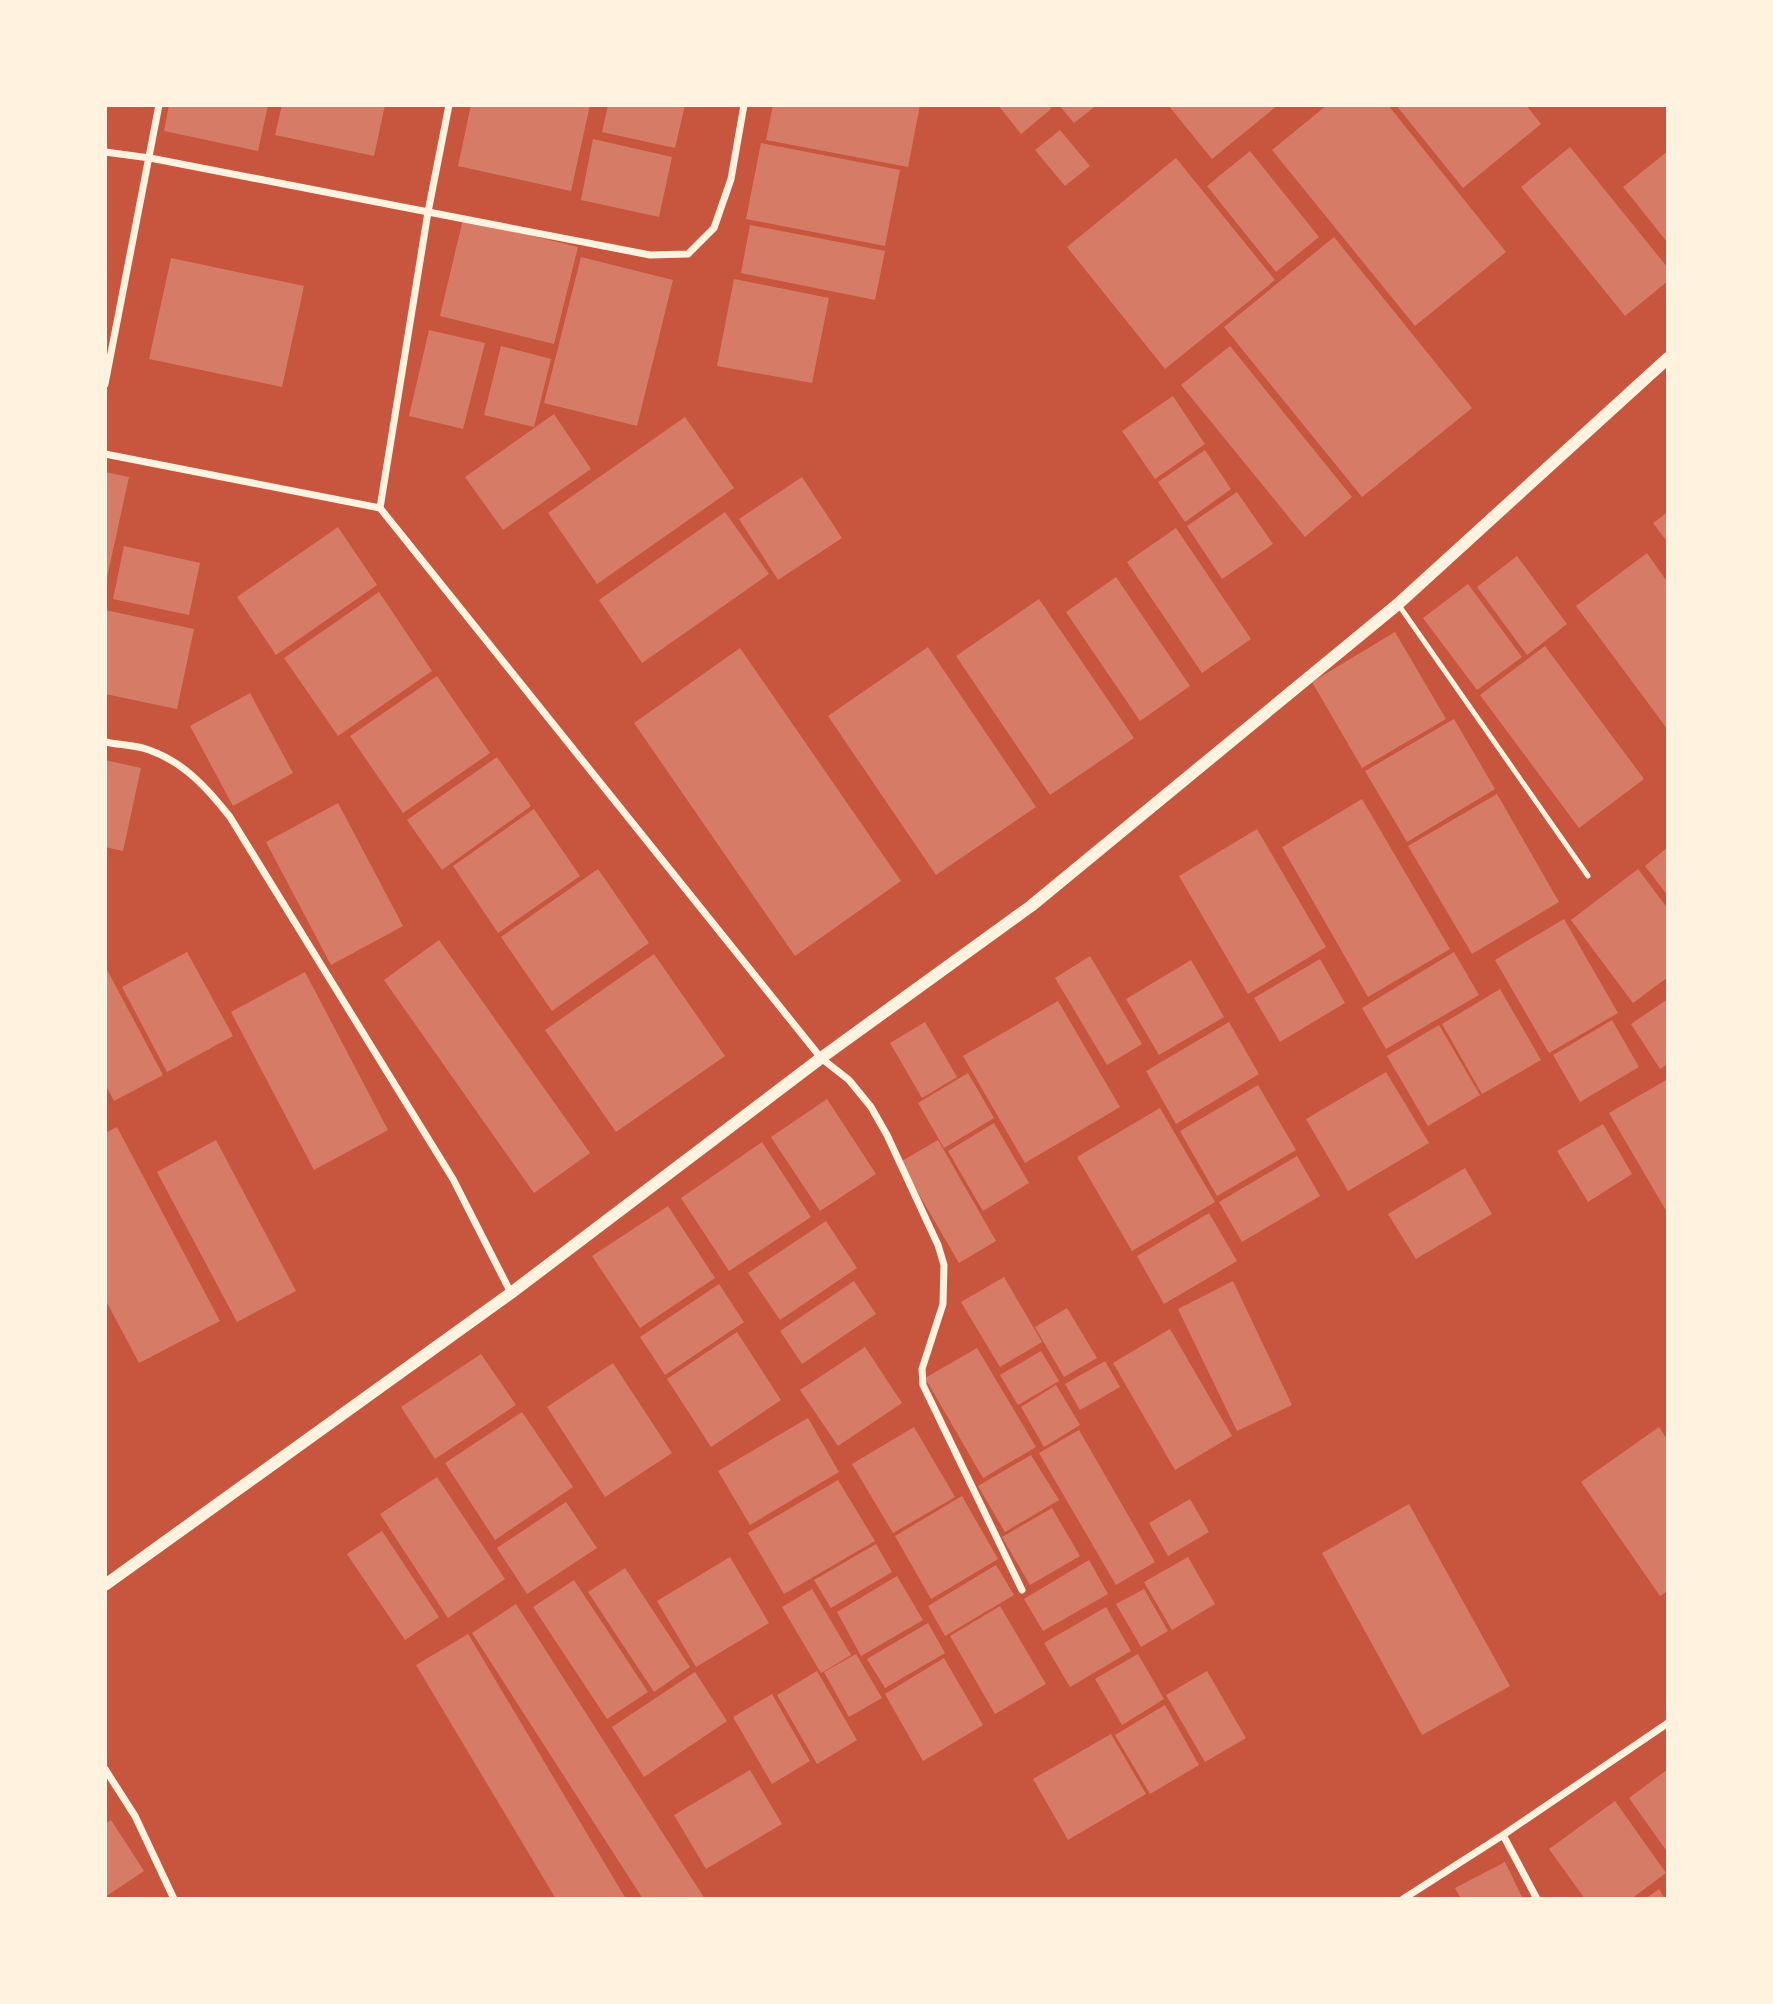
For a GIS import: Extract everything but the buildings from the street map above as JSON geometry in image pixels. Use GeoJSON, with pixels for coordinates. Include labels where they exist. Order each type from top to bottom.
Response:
{"type":"FeatureCollection","features":[{"type":"Feature","properties":{"kind":"street"},"geometry":{"type":"LineString","coordinates":[[105,384],[159,105]]}},
{"type":"Feature","properties":{"kind":"street"},"geometry":{"type":"LineString","coordinates":[[380,508],[428,212],[449,105]]}},
{"type":"Feature","properties":{"kind":"street"},"geometry":{"type":"LineString","coordinates":[[105,152],[150,158],[650,255],[688,254],[714,228],[731,179],[744,105]]}},
{"type":"Feature","properties":{"kind":"street"},"geometry":{"type":"LineString","coordinates":[[105,1585],[511,1293],[821,1058],[1031,906],[1398,604],[1668,358]]}},
{"type":"Feature","properties":{"kind":"street"},"geometry":{"type":"LineString","coordinates":[[105,454],[380,508],[821,1058],[849,1080],[871,1107],[887,1135],[938,1245],[944,1265],[943,1304],[922,1369],[923,1385],[1022,1590]]}},
{"type":"Feature","properties":{"kind":"street"},"geometry":{"type":"LineString","coordinates":[[105,742],[149,750],[182,767],[207,788],[230,817],[453,1179],[511,1293]]}},
{"type":"Feature","properties":{"kind":"street"},"geometry":{"type":"LineString","coordinates":[[1403,1899],[1668,1723]]}},
{"type":"Feature","properties":{"kind":"street"},"geometry":{"type":"LineString","coordinates":[[105,1769],[135,1816],[174,1899]]}},
{"type":"Feature","properties":{"kind":"street"},"geometry":{"type":"LineString","coordinates":[[1503,1835],[1537,1899]]}},
{"type":"Feature","properties":{"kind":"lane"},"geometry":{"type":"LineString","coordinates":[[1398,604],[1588,876]]}}]}
